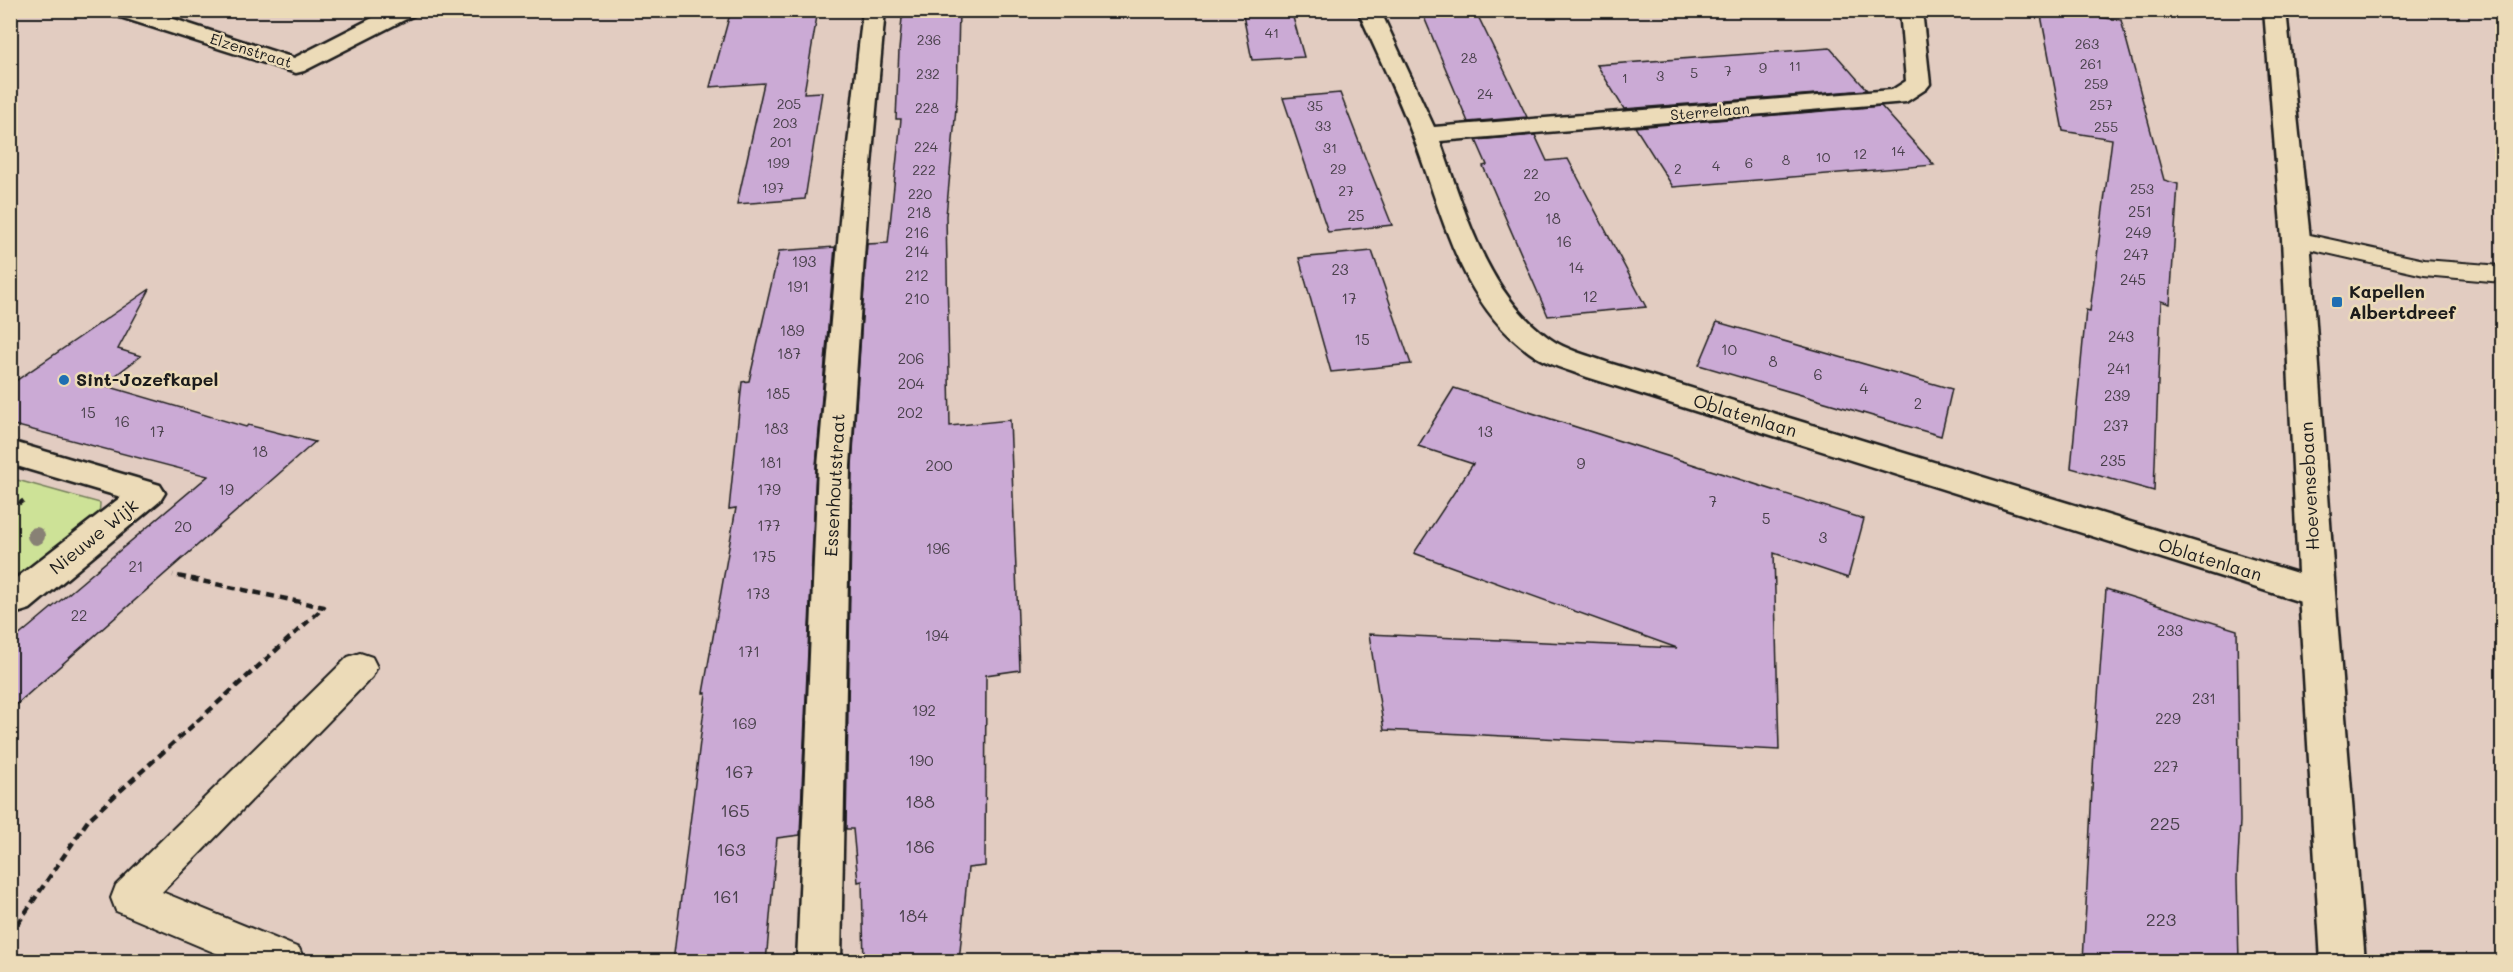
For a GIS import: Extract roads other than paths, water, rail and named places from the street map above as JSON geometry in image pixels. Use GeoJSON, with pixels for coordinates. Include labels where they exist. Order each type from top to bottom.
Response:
{"type":"FeatureCollection","features":[{"type":"Feature","properties":{"kind":"street","name":"Elzenstraat"},"geometry":{"type":"LineString","coordinates":[[122,10],[296,66],[406,10]]}},
{"type":"Feature","properties":{"kind":"street","name":"Essenhoutstraat"},"geometry":{"type":"LineString","coordinates":[[819,962],[834,466],[854,210],[874,10]]}},
{"type":"Feature","properties":{"kind":"street","name":"Oblatenlaan"},"geometry":{"type":"LineString","coordinates":[[1369,10],[1425,135],[1467,250],[1496,300],[1516,326],[1541,347],[1598,370],[2317,593]]}},
{"type":"Feature","properties":{"kind":"street","name":"Sterrelaan"},"geometry":{"type":"LineString","coordinates":[[1425,135],[1898,97],[1918,84],[1911,10]]}},
{"type":"Feature","properties":{"kind":"street","name":"Hoevensebaan"},"geometry":{"type":"LineString","coordinates":[[2275,10],[2296,238],[2317,593],[2343,962]]}},
{"type":"Feature","properties":{"kind":"street","name":"Nieuwe Wijk"},"geometry":{"type":"LineString","coordinates":[[10,453],[148,493],[17,598],[10,597]]}},
{"type":"Feature","properties":{"kind":"lane"},"geometry":{"type":"LineString","coordinates":[[2296,238],[2418,267],[2475,274],[2502,274]]}},
{"type":"Feature","properties":{"kind":"lane"},"geometry":{"type":"LineString","coordinates":[[285,962],[130,898],[360,668]]}},
{"type":"Feature","properties":{"kind":"place","name":"Kapellen Albertdreef"},"geometry":{"type":"Point","coordinates":[2337,302]}},
{"type":"Feature","properties":{"kind":"place","name":"Sint-Jozefkapel"},"geometry":{"type":"Point","coordinates":[64,380]}}]}
